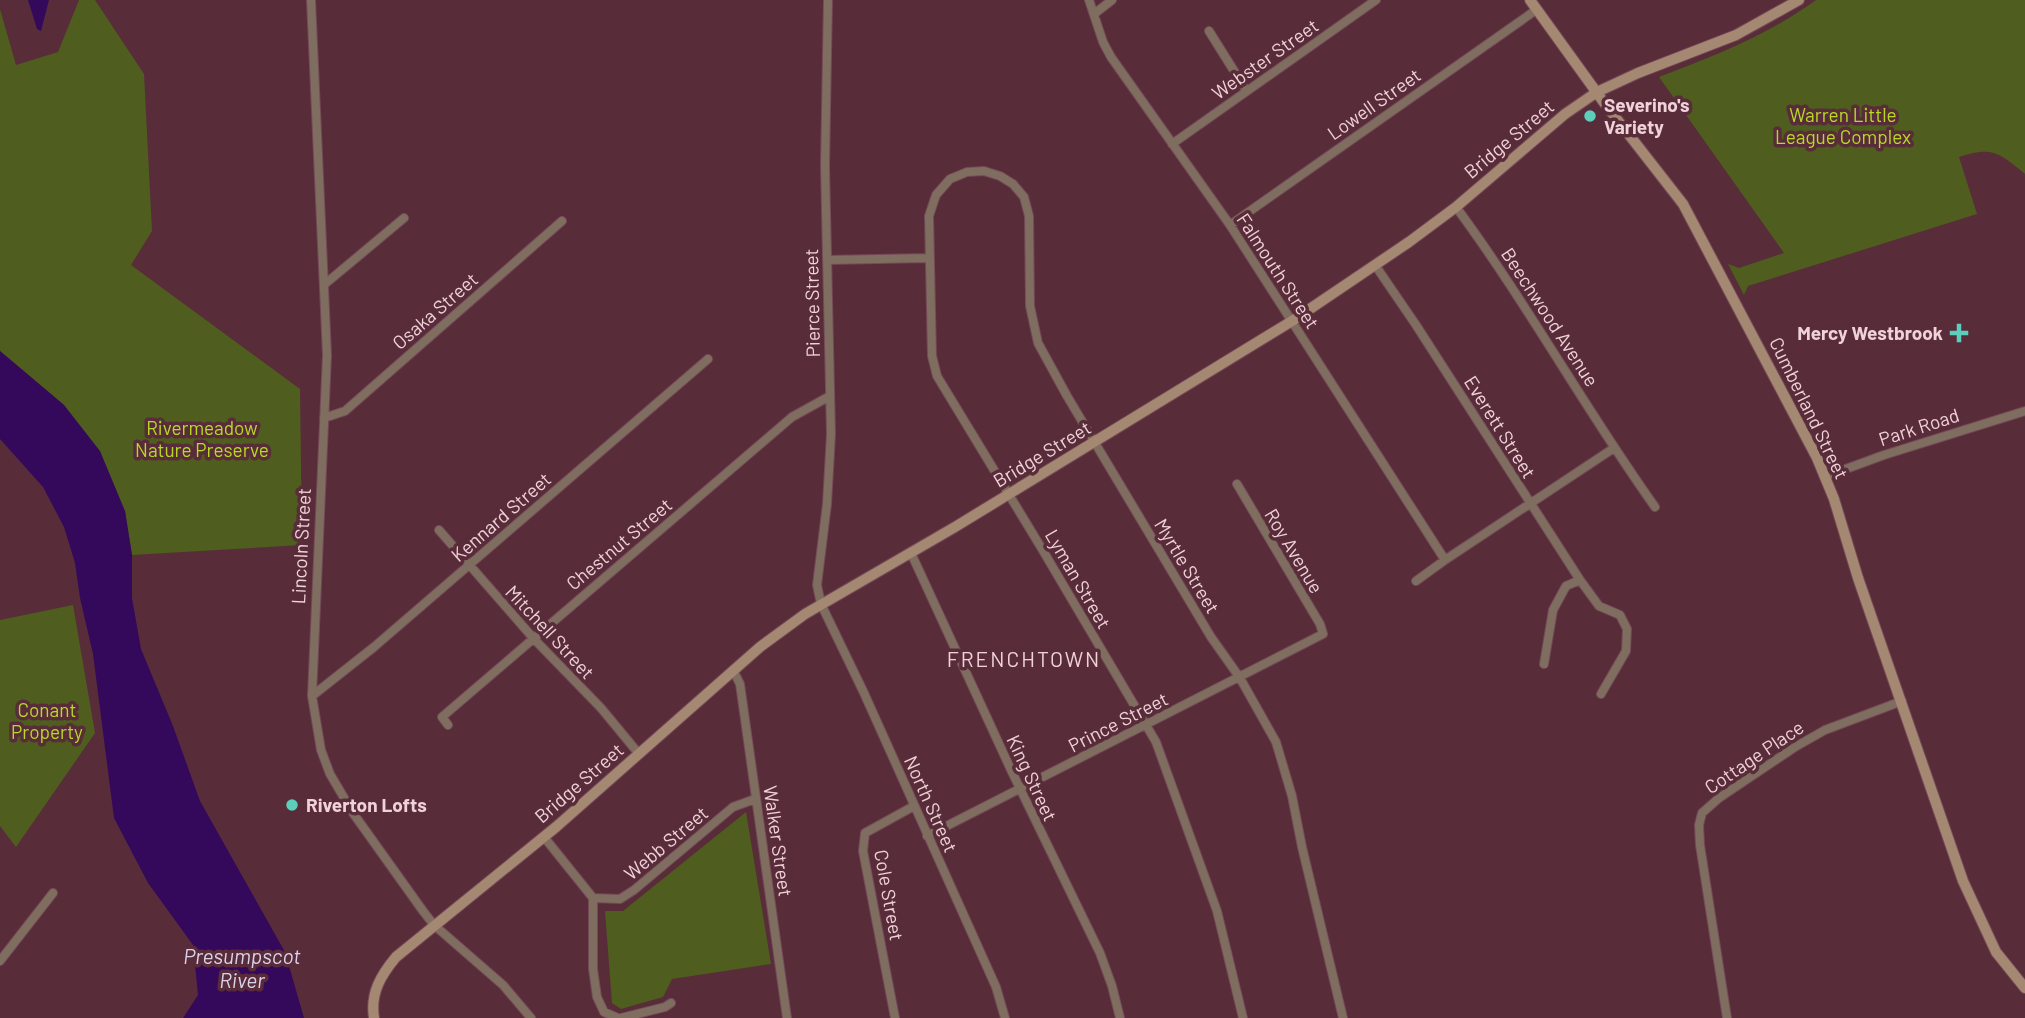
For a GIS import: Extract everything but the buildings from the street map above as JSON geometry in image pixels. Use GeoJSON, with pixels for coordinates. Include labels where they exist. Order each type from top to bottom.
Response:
{"type":"FeatureCollection","features":[{"type":"Feature","properties":{"kind":"street","name":"Lincoln Street"},"geometry":{"type":"LineString","coordinates":[[311,0],[327,355],[312,696],[321,750],[330,774],[353,813],[434,925],[503,985],[531,1018]]}},
{"type":"Feature","properties":{"kind":"street","name":"Pierce Street"},"geometry":{"type":"LineString","coordinates":[[821,604],[817,575],[830,475],[825,126],[828,0]]}},
{"type":"Feature","properties":{"kind":"street","name":"Falmouth Street"},"geometry":{"type":"LineString","coordinates":[[1089,0],[1111,57],[1230,225],[1445,560]]}},
{"type":"Feature","properties":{"kind":"street"},"geometry":{"type":"LineString","coordinates":[[1094,14],[1112,0]]}},
{"type":"Feature","properties":{"kind":"street","name":"Webster Street"},"geometry":{"type":"LineString","coordinates":[[1172,144],[1376,0]]}},
{"type":"Feature","properties":{"kind":"street","name":"Bridge Street"},"geometry":{"type":"LineString","coordinates":[[374,1018],[375,992],[384,972],[396,957],[544,837],[760,647],[821,604],[1095,443],[1292,321],[1456,206],[1565,114],[1597,92],[1638,73],[1736,36],[1799,0]]}},
{"type":"Feature","properties":{"kind":"street","name":"Cumberland Street"},"geometry":{"type":"LineString","coordinates":[[1533,5],[1665,179],[1692,219],[1817,458],[1834,499],[1858,578],[1941,820],[1973,904],[1996,952],[2025,988]]}},
{"type":"Feature","properties":{"kind":"street","name":"Lowell Street"},"geometry":{"type":"LineString","coordinates":[[1230,225],[1533,5]]}},
{"type":"Feature","properties":{"kind":"street"},"geometry":{"type":"LineString","coordinates":[[1209,31],[1246,90]]}},
{"type":"Feature","properties":{"kind":"street","name":"Myrtle Street"},"geometry":{"type":"LineString","coordinates":[[967,172],[984,171],[1000,176],[1013,184],[1024,197],[1029,216],[1031,306],[1035,334],[1046,359],[1212,637],[1240,678],[1268,726],[1283,759],[1343,1018]]}},
{"type":"Feature","properties":{"kind":"street","name":"Lyman Street"},"geometry":{"type":"LineString","coordinates":[[967,172],[950,180],[936,195],[929,216],[932,356],[937,376],[1148,725],[1217,911],[1243,1018]]}},
{"type":"Feature","properties":{"kind":"street","name":"Beechwood Avenue"},"geometry":{"type":"LineString","coordinates":[[1456,206],[1554,350],[1599,420],[1614,449],[1655,507]]}},
{"type":"Feature","properties":{"kind":"street"},"geometry":{"type":"LineString","coordinates":[[324,284],[404,218]]}},
{"type":"Feature","properties":{"kind":"street","name":"Osaka Street"},"geometry":{"type":"LineString","coordinates":[[324,418],[345,411],[562,221]]}},
{"type":"Feature","properties":{"kind":"street"},"geometry":{"type":"LineString","coordinates":[[827,260],[929,258]]}},
{"type":"Feature","properties":{"kind":"street","name":"Everett Street"},"geometry":{"type":"LineString","coordinates":[[1375,265],[1580,580],[1599,606],[1620,615],[1628,629],[1626,651],[1601,694]]}},
{"type":"Feature","properties":{"kind":"street","name":"Kennard Street"},"geometry":{"type":"LineString","coordinates":[[312,696],[374,647],[708,359]]}},
{"type":"Feature","properties":{"kind":"street","name":"Chestnut Street"},"geometry":{"type":"LineString","coordinates":[[448,725],[442,717],[792,417],[830,397]]}},
{"type":"Feature","properties":{"kind":"street","name":"Park Road"},"geometry":{"type":"LineString","coordinates":[[1824,477],[1884,455],[2025,411]]}},
{"type":"Feature","properties":{"kind":"street"},"geometry":{"type":"LineString","coordinates":[[1416,581],[1614,449]]}},
{"type":"Feature","properties":{"kind":"street","name":"Roy Avenue"},"geometry":{"type":"LineString","coordinates":[[1237,485],[1320,624],[1322,634]]}},
{"type":"Feature","properties":{"kind":"street","name":"Mitchell Street"},"geometry":{"type":"LineString","coordinates":[[439,530],[534,639],[601,708],[639,754]]}},
{"type":"Feature","properties":{"kind":"street","name":"King Street"},"geometry":{"type":"LineString","coordinates":[[911,553],[1100,953],[1120,1018]]}},
{"type":"Feature","properties":{"kind":"street"},"geometry":{"type":"LineString","coordinates":[[1544,664],[1553,610],[1566,586],[1580,580]]}},
{"type":"Feature","properties":{"kind":"street","name":"North Street"},"geometry":{"type":"LineString","coordinates":[[821,604],[996,986],[1005,1018]]}},
{"type":"Feature","properties":{"kind":"street","name":"Prince Street"},"geometry":{"type":"LineString","coordinates":[[927,836],[1322,634]]}},
{"type":"Feature","properties":{"kind":"street","name":"Walker Street"},"geometry":{"type":"LineString","coordinates":[[733,670],[740,684],[787,1018]]}},
{"type":"Feature","properties":{"kind":"street","name":"Cottage Place"},"geometry":{"type":"LineString","coordinates":[[1727,1018],[1700,845],[1699,825],[1702,813],[1719,798],[1809,738],[1902,701]]}},
{"type":"Feature","properties":{"kind":"street","name":"Webb Street"},"geometry":{"type":"LineString","coordinates":[[593,898],[620,899],[733,807],[755,799]]}},
{"type":"Feature","properties":{"kind":"street","name":"Cole Street"},"geometry":{"type":"LineString","coordinates":[[895,1018],[863,841],[865,833],[914,806]]}},
{"type":"Feature","properties":{"kind":"street"},"geometry":{"type":"LineString","coordinates":[[544,837],[593,898],[593,969],[597,997],[604,1012],[620,1018],[665,1007],[671,1003]]}},
{"type":"Feature","properties":{"kind":"street"},"geometry":{"type":"LineString","coordinates":[[0,961],[53,893]]}},
{"type":"Feature","properties":{"kind":"green space","name":"Rivermeadow Nature Preserve"},"geometry":{"type":"Polygon","coordinates":[[[79,0],[95,0],[144,74],[152,231],[131,265],[300,389],[302,545],[132,555],[125,511],[64,405],[0,351],[0,9],[16,65],[58,52],[79,0]]]}},
{"type":"Feature","properties":{"kind":"green space","name":"Warren Little League Complex"},"geometry":{"type":"Polygon","coordinates":[[[1816,0],[2025,0],[2025,174],[2002,156],[1988,152],[1959,157],[1977,214],[1748,286],[1744,295],[1728,264],[1739,268],[1784,253],[1659,77],[1760,34],[1816,0]]]}},
{"type":"Feature","properties":{"kind":"green space","name":"Conant Property"},"geometry":{"type":"Polygon","coordinates":[[[73,605],[95,733],[16,847],[0,826],[0,620],[73,605]]]}},
{"type":"Feature","properties":{"kind":"green space"},"geometry":{"type":"Polygon","coordinates":[[[746,812],[771,964],[672,979],[663,997],[621,1009],[612,1003],[605,911],[623,911],[746,812]]]}},
{"type":"Feature","properties":{"kind":"water"},"geometry":{"type":"Polygon","coordinates":[[[28,0],[49,0],[41,31],[37,29],[28,0]]]}},
{"type":"Feature","properties":{"kind":"water","name":"Presumpscot River"},"geometry":{"type":"Polygon","coordinates":[[[0,351],[64,405],[100,451],[125,511],[132,555],[132,598],[141,649],[200,801],[285,952],[304,1018],[183,1018],[198,995],[193,945],[148,883],[114,818],[93,654],[75,563],[64,527],[43,487],[0,439],[0,351]]]}},
{"type":"Feature","properties":{"kind":"place","name":"Severino's Variety"},"geometry":{"type":"Point","coordinates":[1590,116]}},
{"type":"Feature","properties":{"kind":"place","name":"Mercy Westbrook"},"geometry":{"type":"Point","coordinates":[1959,333]}},
{"type":"Feature","properties":{"kind":"place","name":"Riverton Lofts"},"geometry":{"type":"Point","coordinates":[292,805]}},
{"type":"Feature","properties":{"kind":"district","name":"FRENCHTOWN"},"geometry":{"type":"Point","coordinates":[1024,660]}}]}
